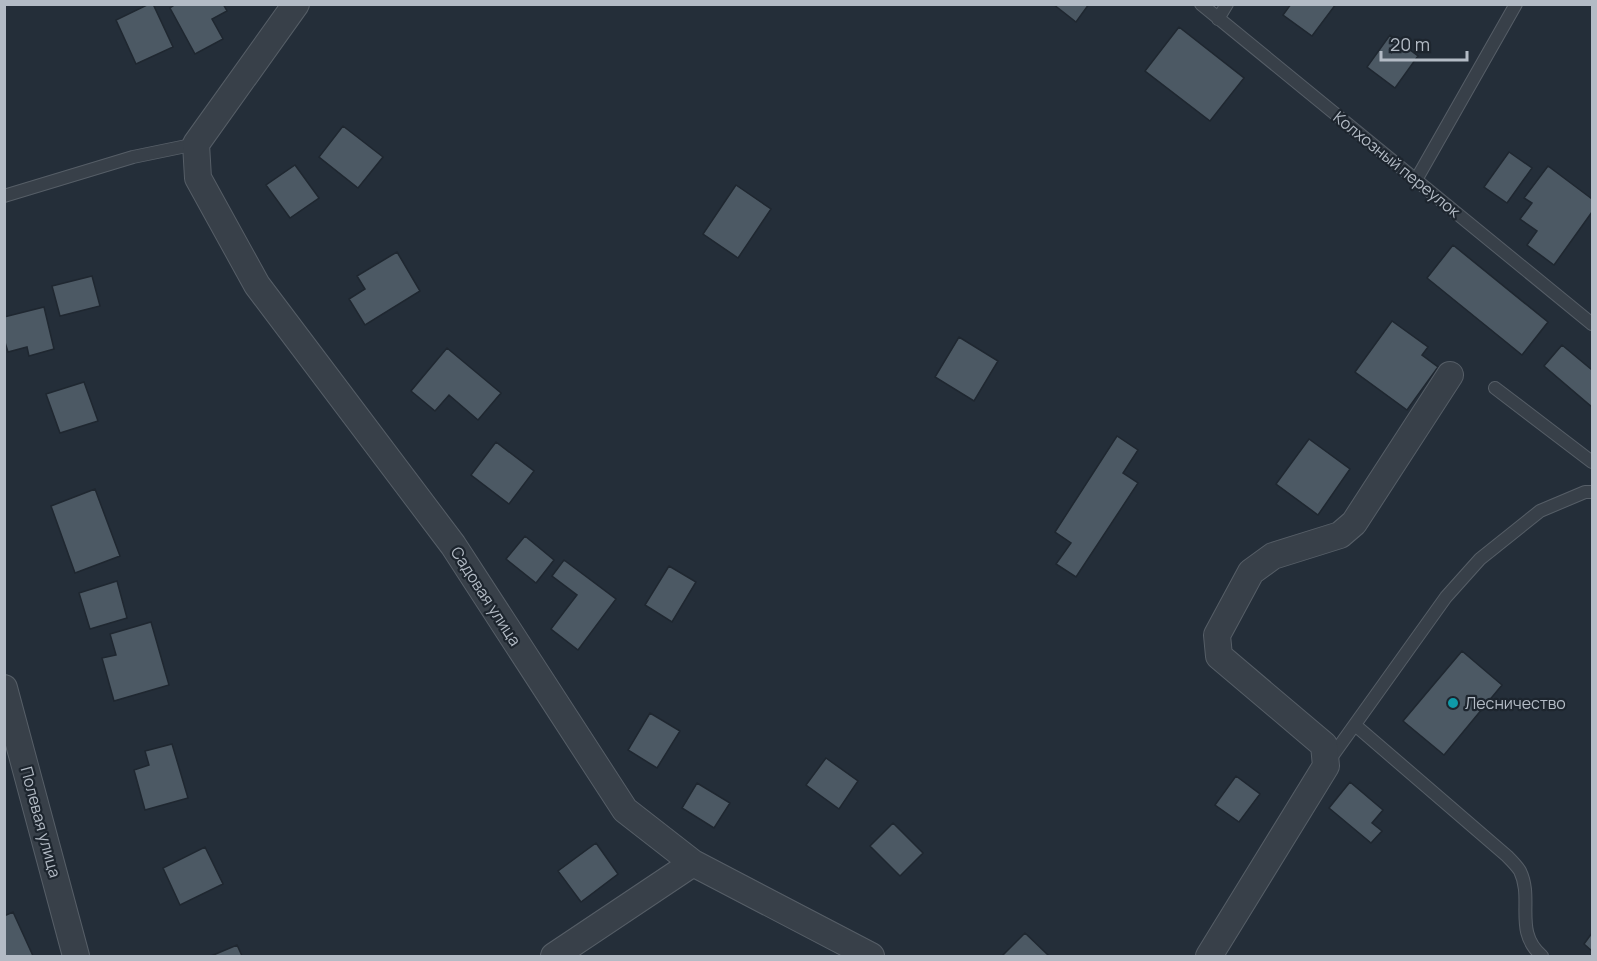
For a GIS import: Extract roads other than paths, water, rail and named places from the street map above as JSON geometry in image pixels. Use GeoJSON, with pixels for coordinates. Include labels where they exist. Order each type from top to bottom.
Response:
{"type":"FeatureCollection","features":[{"type":"Feature","properties":{"kind":"street"},"geometry":{"type":"LineString","coordinates":[[196,144],[296,4]]}},
{"type":"Feature","properties":{"kind":"street","name":"Садовая улица"},"geometry":{"type":"LineString","coordinates":[[196,144],[198,178],[257,285],[453,545],[625,810],[693,863],[871,957]]}},
{"type":"Feature","properties":{"kind":"street"},"geometry":{"type":"LineString","coordinates":[[1209,957],[1326,765],[1324,745],[1219,656],[1217,635],[1251,572],[1273,556],[1340,535],[1354,523],[1450,375]]}},
{"type":"Feature","properties":{"kind":"street","name":"Полевая улица"},"geometry":{"type":"LineString","coordinates":[[4,688],[76,957]]}},
{"type":"Feature","properties":{"kind":"street"},"geometry":{"type":"LineString","coordinates":[[554,957],[693,863]]}},
{"type":"Feature","properties":{"kind":"lane","name":"Колхозный переулок"},"geometry":{"type":"LineString","coordinates":[[1201,4],[1593,324]]}},
{"type":"Feature","properties":{"kind":"lane"},"geometry":{"type":"LineString","coordinates":[[1218,19],[1227,4]]}},
{"type":"Feature","properties":{"kind":"lane"},"geometry":{"type":"LineString","coordinates":[[1416,180],[1516,4]]}},
{"type":"Feature","properties":{"kind":"lane"},"geometry":{"type":"LineString","coordinates":[[4,196],[133,157],[196,144]]}},
{"type":"Feature","properties":{"kind":"lane"},"geometry":{"type":"LineString","coordinates":[[1495,388],[1593,462]]}},
{"type":"Feature","properties":{"kind":"lane"},"geometry":{"type":"LineString","coordinates":[[1326,765],[1446,597],[1480,559],[1540,511],[1585,492],[1593,492]]}},
{"type":"Feature","properties":{"kind":"lane"},"geometry":{"type":"LineString","coordinates":[[1355,725],[1507,856],[1520,871],[1524,889],[1527,936],[1542,957]]}},
{"type":"Feature","properties":{"kind":"place","name":"Лесничество"},"geometry":{"type":"Point","coordinates":[1453,703]}}]}
